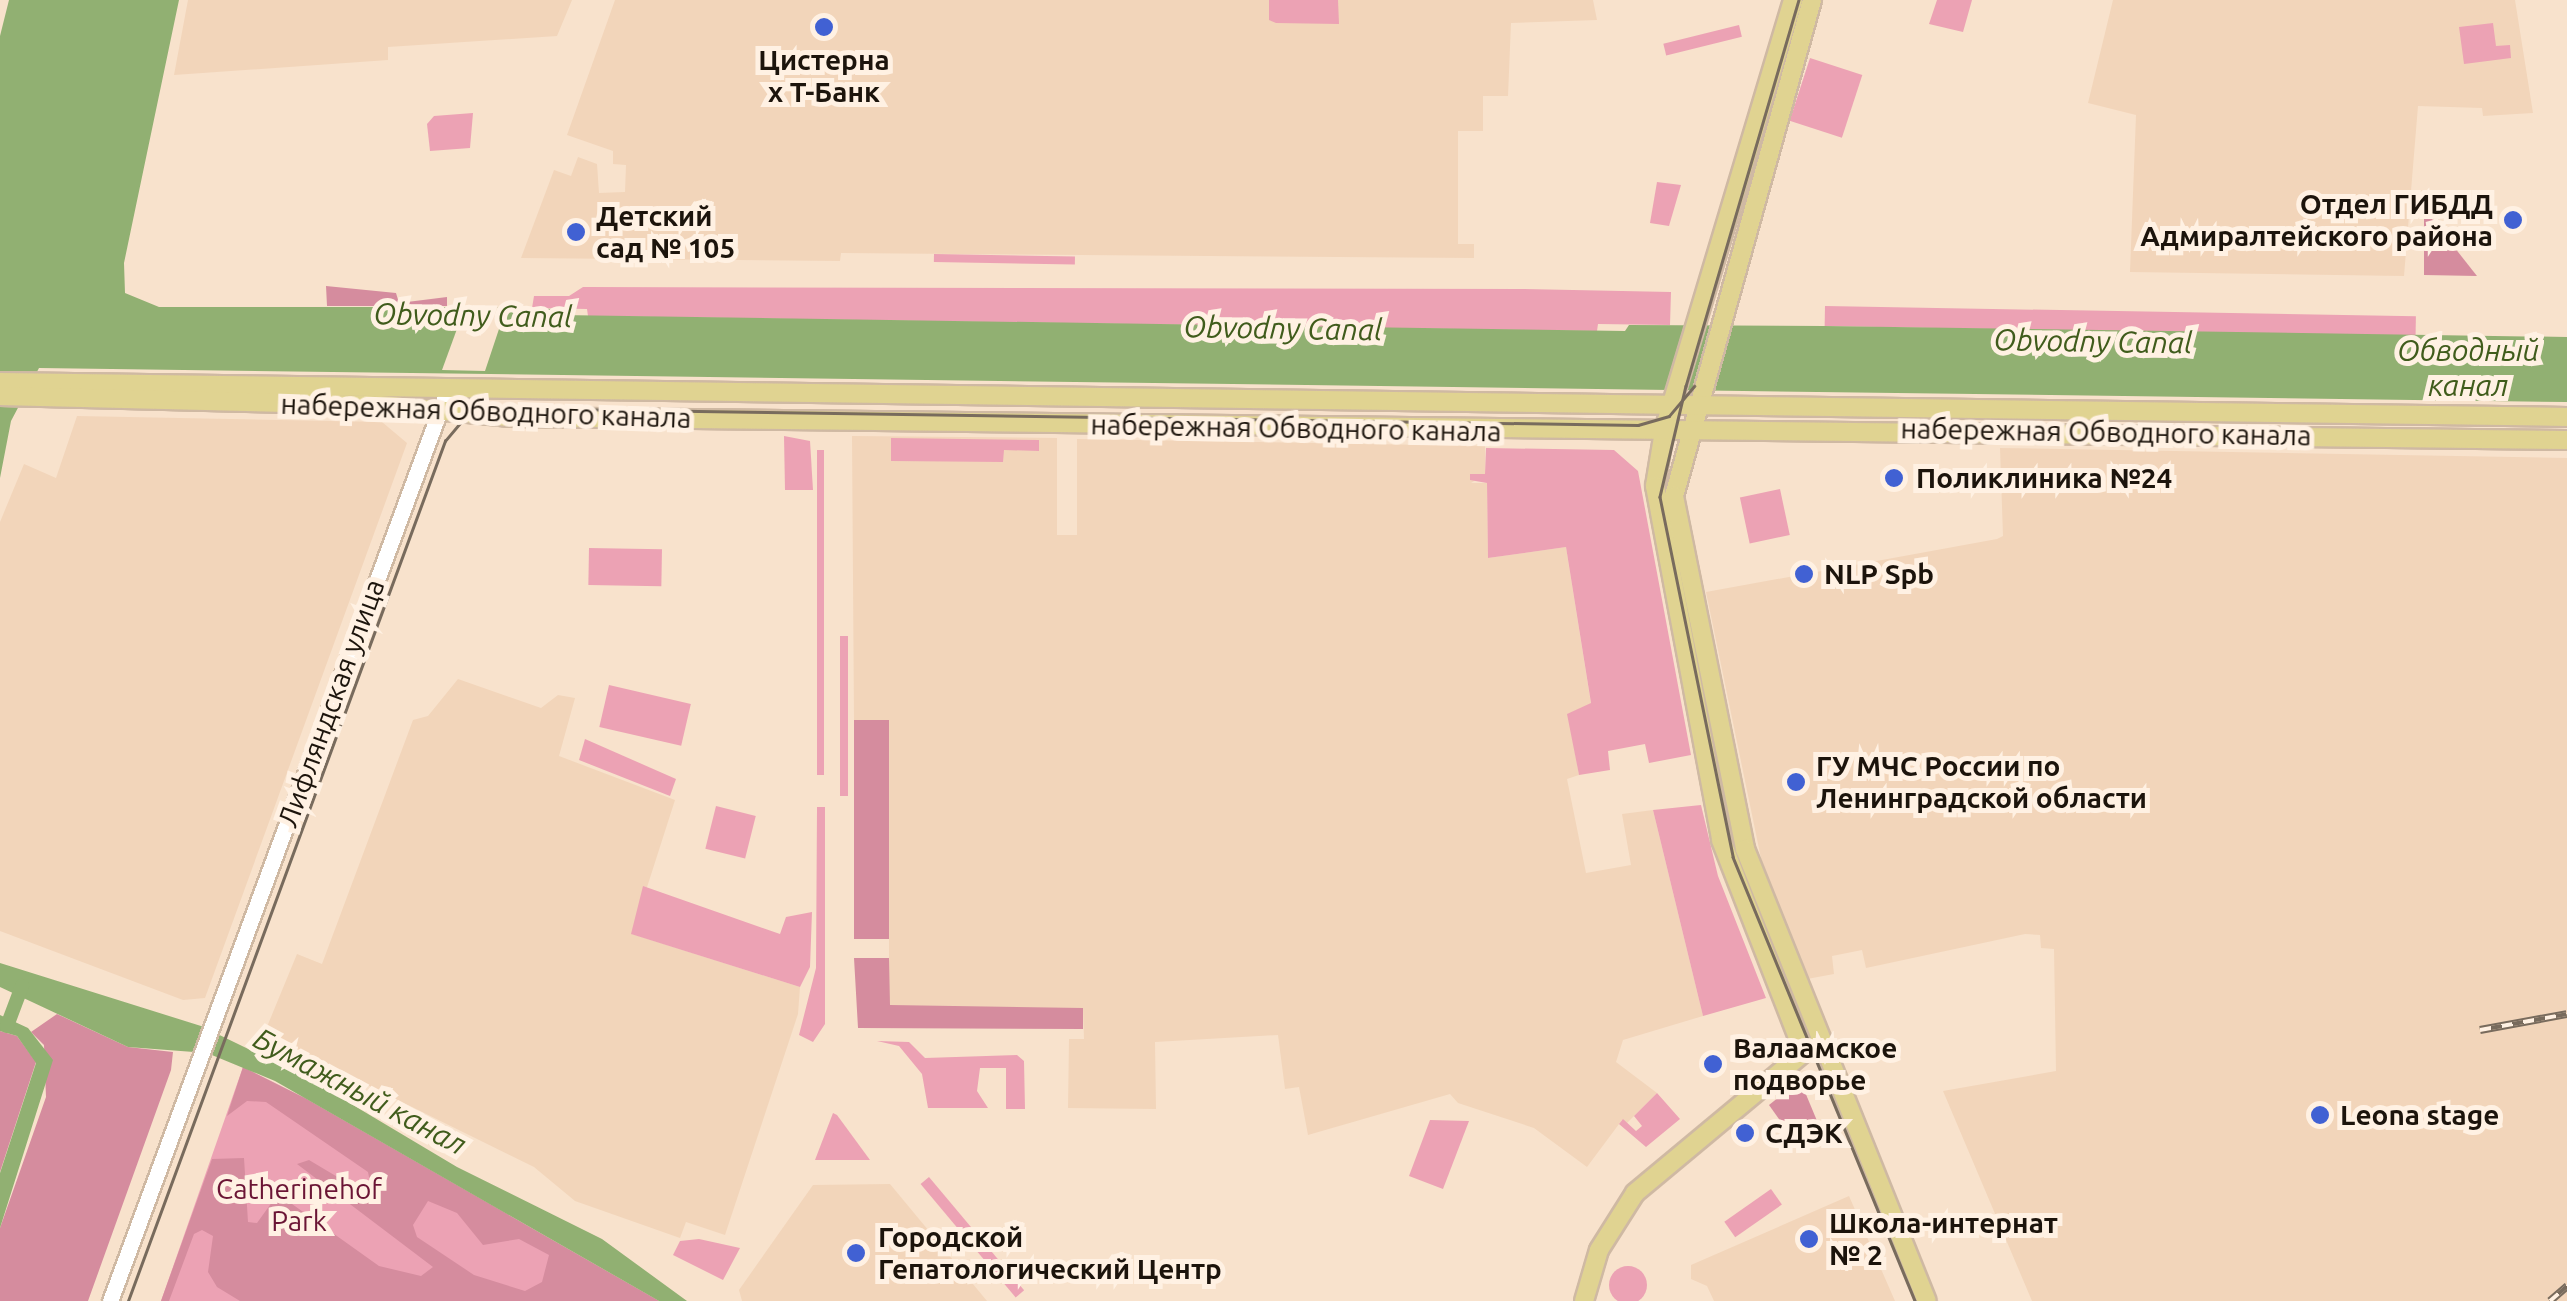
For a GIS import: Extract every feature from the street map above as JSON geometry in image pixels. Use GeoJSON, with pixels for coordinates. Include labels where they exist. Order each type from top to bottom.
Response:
{"type":"FeatureCollection","features":[{"type":"Feature","properties":{"kind":"main road"},"geometry":{"type":"LineString","coordinates":[[1793,0],[1664,431],[1655,486],[1721,840],[1927,1301]]}},
{"type":"Feature","properties":{"kind":"main road"},"geometry":{"type":"LineString","coordinates":[[1812,0],[1700,387],[1674,496],[1742,837],[1812,1046]]}},
{"type":"Feature","properties":{"kind":"main road"},"geometry":{"type":"LineString","coordinates":[[0,382],[30,391]]}},
{"type":"Feature","properties":{"kind":"main road"},"geometry":{"type":"LineString","coordinates":[[0,396],[30,391]]}},
{"type":"Feature","properties":{"kind":"main road","name":"набережная Обводного канала"},"geometry":{"type":"LineString","coordinates":[[30,391],[447,391],[2567,417]]}},
{"type":"Feature","properties":{"kind":"main road","name":"набережная Обводного канала"},"geometry":{"type":"LineString","coordinates":[[30,391],[550,418],[2567,440]]}},
{"type":"Feature","properties":{"kind":"main road","name":"Лифляндская улица"},"geometry":{"type":"LineString","coordinates":[[110,1301],[219,1017],[447,391]]}},
{"type":"Feature","properties":{"kind":"main road"},"geometry":{"type":"LineString","coordinates":[[1584,1301],[1599,1250],[1634,1193],[1812,1046]]}},
{"type":"Feature","properties":{"kind":"shaded area"},"geometry":{"type":"Polygon","coordinates":[[[188,0],[572,0],[557,36],[388,47],[388,60],[174,75],[188,0]]]}},
{"type":"Feature","properties":{"kind":"shaded area"},"geometry":{"type":"Polygon","coordinates":[[[615,0],[1593,0],[1597,20],[1511,23],[1508,96],[1483,96],[1483,131],[1458,131],[1458,244],[1474,244],[1474,258],[841,253],[840,261],[521,258],[554,170],[571,176],[578,157],[597,164],[599,193],[625,192],[626,165],[613,164],[613,151],[567,135],[615,0]]]}},
{"type":"Feature","properties":{"kind":"shaded area"},"geometry":{"type":"Polygon","coordinates":[[[2113,0],[2515,0],[2533,113],[2483,116],[2482,108],[2418,106],[2404,276],[2130,272],[2136,115],[2088,103],[2113,0]]]}},
{"type":"Feature","properties":{"kind":"shaded area"},"geometry":{"type":"Polygon","coordinates":[[[2424,219],[2432,219],[2477,276],[2424,275],[2424,219]]]}},
{"type":"Feature","properties":{"kind":"shaded area"},"geometry":{"type":"Polygon","coordinates":[[[326,286],[396,293],[399,303],[447,297],[447,306],[327,306],[326,286]]]}},
{"type":"Feature","properties":{"kind":"shaded area"},"geometry":{"type":"Polygon","coordinates":[[[77,416],[382,422],[407,443],[205,998],[183,1000],[0,931],[0,522],[24,464],[56,478],[77,416]]]}},
{"type":"Feature","properties":{"kind":"shaded area"},"geometry":{"type":"Polygon","coordinates":[[[852,436],[1057,438],[1057,535],[1077,535],[1077,439],[1485,446],[1485,474],[1471,483],[1487,483],[1488,558],[1566,547],[1591,704],[1568,714],[1579,775],[1567,779],[1586,873],[1631,865],[1622,814],[1653,810],[1703,1016],[1623,1040],[1616,1062],[1657,1093],[1627,1123],[1622,1120],[1587,1167],[1534,1128],[1458,1103],[1450,1094],[1308,1135],[1299,1087],[1285,1089],[1278,1035],[1155,1042],[1156,1109],[1068,1108],[1069,1039],[1084,1039],[1083,1009],[889,1007],[889,721],[854,720],[852,436]]]}},
{"type":"Feature","properties":{"kind":"shaded area"},"geometry":{"type":"Polygon","coordinates":[[[2000,448],[2567,458],[2567,1301],[2032,1301],[1943,1091],[2056,1071],[2054,949],[2041,948],[2040,935],[2025,934],[1866,968],[1862,950],[1832,956],[1834,974],[1807,979],[1763,868],[1706,592],[1997,539],[2003,536],[2000,448]]]}},
{"type":"Feature","properties":{"kind":"shaded area"},"geometry":{"type":"Polygon","coordinates":[[[458,679],[541,708],[558,695],[575,698],[559,756],[675,800],[632,934],[800,987],[798,1014],[725,1235],[686,1222],[680,1238],[575,1201],[534,1167],[264,1034],[297,954],[322,964],[413,720],[428,716],[458,679]]]}},
{"type":"Feature","properties":{"kind":"shaded area"},"geometry":{"type":"Polygon","coordinates":[[[854,720],[889,720],[889,939],[854,939],[854,720]]]}},
{"type":"Feature","properties":{"kind":"shaded area"},"geometry":{"type":"Polygon","coordinates":[[[854,958],[889,958],[890,1005],[1083,1008],[1083,1029],[858,1028],[854,958]]]}},
{"type":"Feature","properties":{"kind":"shaded area","name":"Catherinehof Park"},"geometry":{"type":"Polygon","coordinates":[[[57,1014],[128,1047],[173,1052],[171,1070],[88,1301],[0,1301],[0,1228],[46,1097],[44,1045],[31,1032],[57,1014]]]}},
{"type":"Feature","properties":{"kind":"shaded area"},"geometry":{"type":"Polygon","coordinates":[[[0,1031],[17,1036],[36,1062],[0,1172],[0,1031]]]}},
{"type":"Feature","properties":{"kind":"shaded area","name":"Catherinehof Park"},"geometry":{"type":"Polygon","coordinates":[[[243,1067],[305,1098],[659,1301],[240,1301],[217,1287],[208,1272],[213,1236],[202,1230],[194,1234],[169,1301],[161,1301],[212,1159],[244,1158],[248,1222],[257,1223],[275,1198],[285,1199],[379,1266],[421,1276],[433,1267],[297,1164],[309,1160],[361,1191],[370,1182],[368,1172],[266,1102],[247,1101],[227,1116],[243,1067]],[[428,1201],[413,1225],[417,1237],[474,1275],[525,1291],[542,1282],[549,1255],[519,1239],[483,1245],[457,1213],[428,1201]]]}},
{"type":"Feature","properties":{"kind":"shaded area"},"geometry":{"type":"Polygon","coordinates":[[[1800,1080],[1820,1128],[1793,1139],[1769,1105],[1800,1080]]]}},
{"type":"Feature","properties":{"kind":"shaded area","name":"Городской Гепатологический Центр"},"geometry":{"type":"Polygon","coordinates":[[[890,1184],[987,1301],[742,1301],[739,1290],[813,1185],[890,1184]]]}},
{"type":"Feature","properties":{"kind":"shaded area","name":"Школа-интернат № 2"},"geometry":{"type":"Polygon","coordinates":[[[1849,1196],[1895,1301],[1714,1301],[1707,1286],[1691,1279],[1691,1265],[1849,1196]]]}},
{"type":"Feature","properties":{"kind":"green space"},"geometry":{"type":"Polygon","coordinates":[[[1269,0],[1338,0],[1339,24],[1276,23],[1269,20],[1269,0]]]}},
{"type":"Feature","properties":{"kind":"green space"},"geometry":{"type":"Polygon","coordinates":[[[1937,0],[1972,0],[1963,32],[1929,24],[1937,0]]]}},
{"type":"Feature","properties":{"kind":"green space"},"geometry":{"type":"Polygon","coordinates":[[[2493,23],[2496,46],[2510,45],[2511,58],[2464,64],[2459,27],[2493,23]]]}},
{"type":"Feature","properties":{"kind":"green space"},"geometry":{"type":"Polygon","coordinates":[[[1739,25],[1742,37],[1666,56],[1663,44],[1739,25]]]}},
{"type":"Feature","properties":{"kind":"green space"},"geometry":{"type":"Polygon","coordinates":[[[1810,58],[1862,75],[1842,138],[1790,121],[1810,58]]]}},
{"type":"Feature","properties":{"kind":"green space"},"geometry":{"type":"Polygon","coordinates":[[[473,113],[470,148],[430,151],[427,124],[434,116],[473,113]]]}},
{"type":"Feature","properties":{"kind":"green space"},"geometry":{"type":"Polygon","coordinates":[[[1657,182],[1681,185],[1669,226],[1650,223],[1657,182]]]}},
{"type":"Feature","properties":{"kind":"green space"},"geometry":{"type":"Polygon","coordinates":[[[934,254],[1075,256],[1075,264],[934,262],[934,254]]]}},
{"type":"Feature","properties":{"kind":"green space"},"geometry":{"type":"Polygon","coordinates":[[[583,287],[1671,292],[1670,325],[1598,324],[1597,331],[588,316],[587,309],[532,308],[534,296],[569,296],[583,287]]]}},
{"type":"Feature","properties":{"kind":"green space"},"geometry":{"type":"Polygon","coordinates":[[[1825,306],[2416,316],[2416,336],[1825,326],[1825,306]]]}},
{"type":"Feature","properties":{"kind":"green space"},"geometry":{"type":"Polygon","coordinates":[[[784,436],[810,441],[813,490],[785,490],[784,436]]]}},
{"type":"Feature","properties":{"kind":"green space"},"geometry":{"type":"Polygon","coordinates":[[[891,438],[1039,440],[1039,451],[1004,450],[1003,462],[891,461],[891,438]]]}},
{"type":"Feature","properties":{"kind":"green space"},"geometry":{"type":"Polygon","coordinates":[[[1486,448],[1614,450],[1638,471],[1691,755],[1649,763],[1645,744],[1608,751],[1610,770],[1579,775],[1567,714],[1591,703],[1566,547],[1488,558],[1487,483],[1470,480],[1470,474],[1485,474],[1486,448]]]}},
{"type":"Feature","properties":{"kind":"green space"},"geometry":{"type":"Polygon","coordinates":[[[817,450],[824,450],[824,775],[817,775],[817,450]]]}},
{"type":"Feature","properties":{"kind":"green space"},"geometry":{"type":"Polygon","coordinates":[[[1780,489],[1790,535],[1750,543],[1740,498],[1780,489]]]}},
{"type":"Feature","properties":{"kind":"green space"},"geometry":{"type":"Polygon","coordinates":[[[589,548],[662,549],[661,586],[588,585],[589,548]]]}},
{"type":"Feature","properties":{"kind":"green space"},"geometry":{"type":"Polygon","coordinates":[[[840,636],[848,636],[848,796],[840,796],[840,636]]]}},
{"type":"Feature","properties":{"kind":"green space"},"geometry":{"type":"Polygon","coordinates":[[[609,685],[691,704],[681,746],[599,727],[609,685]]]}},
{"type":"Feature","properties":{"kind":"green space"},"geometry":{"type":"Polygon","coordinates":[[[585,739],[676,779],[670,796],[579,760],[585,739]]]}},
{"type":"Feature","properties":{"kind":"green space"},"geometry":{"type":"Polygon","coordinates":[[[1701,805],[1718,876],[1766,998],[1703,1016],[1653,810],[1701,805]]]}},
{"type":"Feature","properties":{"kind":"green space"},"geometry":{"type":"Polygon","coordinates":[[[716,806],[756,816],[745,859],[705,849],[716,806]]]}},
{"type":"Feature","properties":{"kind":"green space"},"geometry":{"type":"Polygon","coordinates":[[[817,807],[825,807],[825,1024],[813,1042],[799,1035],[816,968],[817,807]]]}},
{"type":"Feature","properties":{"kind":"green space"},"geometry":{"type":"Polygon","coordinates":[[[643,886],[780,934],[786,917],[812,912],[810,967],[800,987],[631,934],[643,886]]]}},
{"type":"Feature","properties":{"kind":"green space"},"geometry":{"type":"Polygon","coordinates":[[[877,1041],[909,1042],[925,1058],[1017,1055],[1024,1061],[1025,1109],[1006,1109],[1006,1068],[980,1068],[977,1091],[988,1108],[928,1108],[922,1074],[899,1046],[877,1041]]]}},
{"type":"Feature","properties":{"kind":"green space","name":"Catherinehof Park"},"geometry":{"type":"Polygon","coordinates":[[[243,1067],[659,1301],[161,1301],[243,1067]]]}},
{"type":"Feature","properties":{"kind":"green space"},"geometry":{"type":"Polygon","coordinates":[[[1657,1093],[1680,1119],[1646,1147],[1619,1124],[1623,1119],[1636,1131],[1642,1126],[1634,1116],[1657,1093]]]}},
{"type":"Feature","properties":{"kind":"green space"},"geometry":{"type":"Polygon","coordinates":[[[833,1113],[837,1115],[870,1160],[815,1160],[833,1113]]]}},
{"type":"Feature","properties":{"kind":"green space"},"geometry":{"type":"Polygon","coordinates":[[[1430,1120],[1469,1121],[1443,1189],[1409,1176],[1430,1120]]]}},
{"type":"Feature","properties":{"kind":"green space"},"geometry":{"type":"Polygon","coordinates":[[[929,1177],[1024,1290],[1016,1297],[921,1184],[929,1177]]]}},
{"type":"Feature","properties":{"kind":"green space"},"geometry":{"type":"Polygon","coordinates":[[[1771,1189],[1782,1205],[1735,1237],[1724,1222],[1771,1189]]]}},
{"type":"Feature","properties":{"kind":"green space"},"geometry":{"type":"Polygon","coordinates":[[[699,1239],[740,1248],[723,1280],[673,1255],[680,1241],[699,1239]]]}},
{"type":"Feature","properties":{"kind":"green space"},"geometry":{"type":"Polygon","coordinates":[[[1628,1266],[1641,1272],[1647,1285],[1641,1298],[1628,1304],[1615,1298],[1609,1285],[1615,1272],[1628,1266]]]}},
{"type":"Feature","properties":{"kind":"water","name":"Обводный канал"},"geometry":{"type":"Polygon","coordinates":[[[9,0],[179,0],[124,263],[125,293],[159,307],[467,307],[557,309],[560,315],[1625,331],[1629,325],[1824,326],[2567,337],[2567,402],[39,368],[11,421],[0,478],[0,36],[9,0]]]}},
{"type":"Feature","properties":{"kind":"water"},"geometry":{"type":"Polygon","coordinates":[[[0,963],[201,1026],[306,1077],[457,1167],[602,1239],[687,1301],[659,1301],[275,1081],[207,1053],[128,1047],[0,987],[0,963]]]}},
{"type":"Feature","properties":{"kind":"water"},"geometry":{"type":"Polygon","coordinates":[[[0,1015],[28,1028],[53,1060],[0,1228],[0,1173],[36,1063],[17,1036],[0,1031],[0,1015]]]}},
{"type":"Feature","properties":{"kind":"pier"},"geometry":{"type":"Polygon","coordinates":[[[465,307],[506,308],[485,371],[442,370],[465,307]]]}},
{"type":"Feature","properties":{"kind":"waterway"},"geometry":{"type":"LineString","coordinates":[[7,1026],[22,986]]}},
{"type":"Feature","properties":{"kind":"tram line"},"geometry":{"type":"LineString","coordinates":[[1799,0],[1686,386],[1660,497],[1733,857],[1915,1301]]}},
{"type":"Feature","properties":{"kind":"tram line"},"geometry":{"type":"LineString","coordinates":[[128,1301],[445,441],[467,415],[495,408],[1638,425],[1669,416],[1694,386]]}},
{"type":"Feature","properties":{"kind":"railway"},"geometry":{"type":"LineString","coordinates":[[2480,1030],[2567,1014]]}},
{"type":"Feature","properties":{"kind":"railway"},"geometry":{"type":"LineString","coordinates":[[2550,1301],[2567,1286]]}},
{"type":"Feature","properties":{"kind":"place","name":"Цистерна х Т-Банк"},"geometry":{"type":"Point","coordinates":[824,27]}},
{"type":"Feature","properties":{"kind":"place","name":"Отдел ГИБДД Адмиралтейского района"},"geometry":{"type":"Point","coordinates":[2513,220]}},
{"type":"Feature","properties":{"kind":"place","name":"Детский сад № 105"},"geometry":{"type":"Point","coordinates":[576,232]}},
{"type":"Feature","properties":{"kind":"place","name":"Поликлиника №24"},"geometry":{"type":"Point","coordinates":[1894,478]}},
{"type":"Feature","properties":{"kind":"place","name":"NLP Spb"},"geometry":{"type":"Point","coordinates":[1804,574]}},
{"type":"Feature","properties":{"kind":"place","name":"ГУ МЧС России по Ленинградской области"},"geometry":{"type":"Point","coordinates":[1796,782]}},
{"type":"Feature","properties":{"kind":"place","name":"Валаамское подворье"},"geometry":{"type":"Point","coordinates":[1713,1064]}},
{"type":"Feature","properties":{"kind":"place","name":"Leona stage"},"geometry":{"type":"Point","coordinates":[2320,1115]}},
{"type":"Feature","properties":{"kind":"place","name":"СДЭК"},"geometry":{"type":"Point","coordinates":[1745,1133]}},
{"type":"Feature","properties":{"kind":"place","name":"Школа-интернат № 2"},"geometry":{"type":"Point","coordinates":[1809,1239]}},
{"type":"Feature","properties":{"kind":"place","name":"Городской Гепатологический Центр"},"geometry":{"type":"Point","coordinates":[856,1253]}},
{"type":"Feature","properties":{"kind":"water label","name":"Obvodny Canal"},"geometry":{"type":"Point","coordinates":[473,315]}},
{"type":"Feature","properties":{"kind":"water label","name":"Obvodny Canal"},"geometry":{"type":"Point","coordinates":[1283,328]}},
{"type":"Feature","properties":{"kind":"water label","name":"Obvodny Canal"},"geometry":{"type":"Point","coordinates":[2093,341]}},
{"type":"Feature","properties":{"kind":"water label","name":"Бумажный канал"},"geometry":{"type":"Point","coordinates":[360,1091]}}]}
